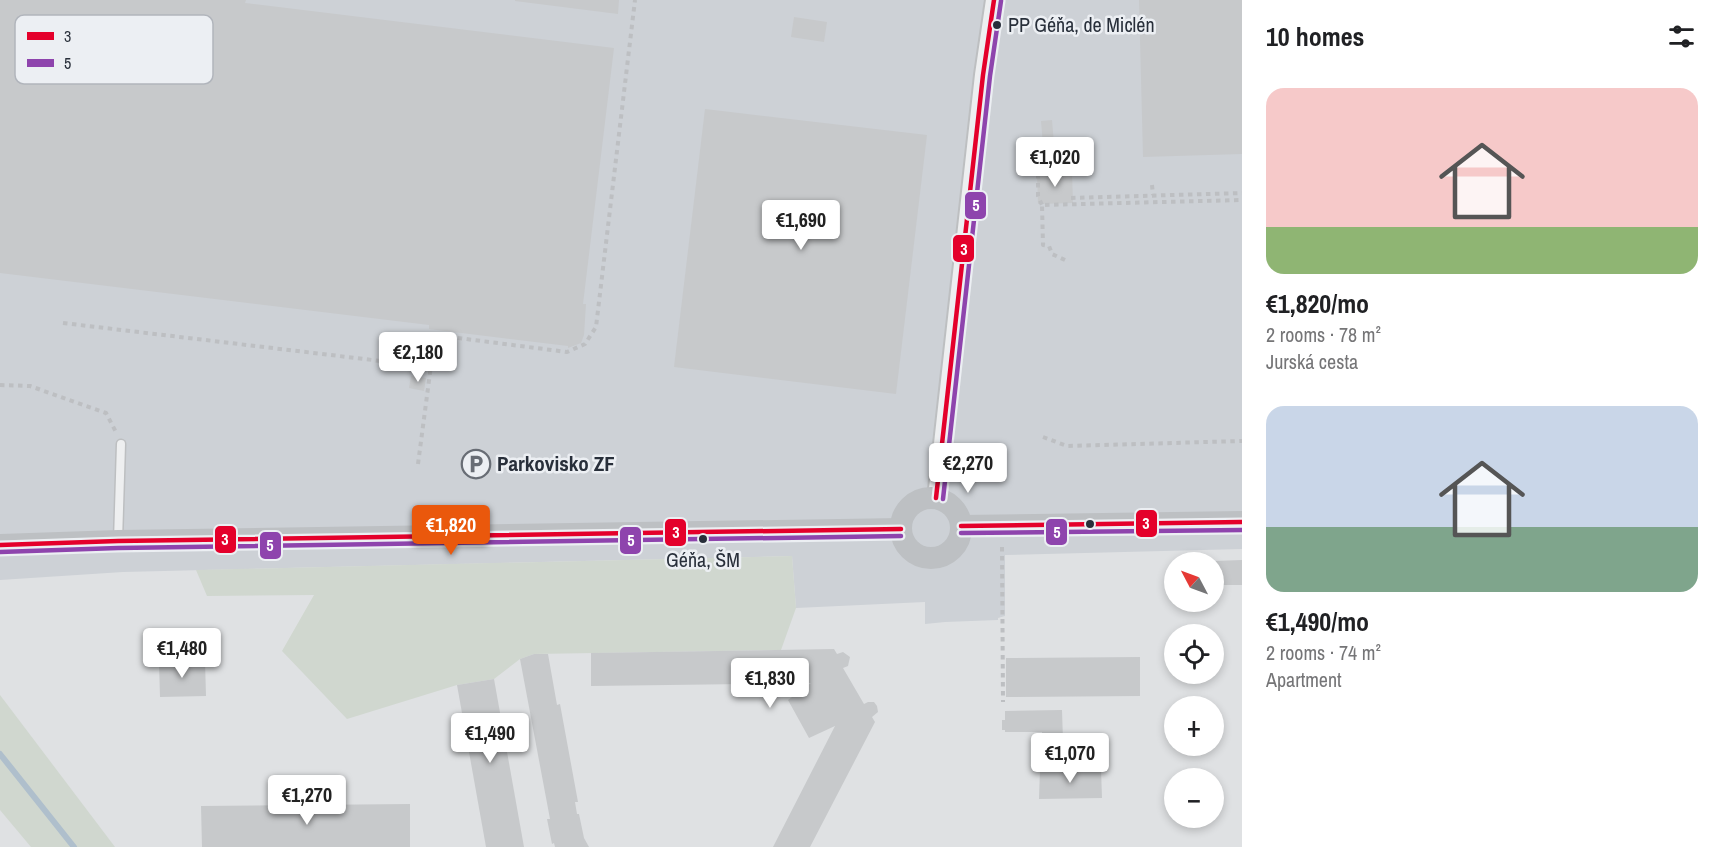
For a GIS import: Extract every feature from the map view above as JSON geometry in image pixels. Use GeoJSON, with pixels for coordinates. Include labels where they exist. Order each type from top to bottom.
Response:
{"type":"FeatureCollection","features":[{"type":"Feature","properties":{"kind":"street"},"geometry":{"type":"LineString","coordinates":[[936,498],[983,75],[994,0]]}},
{"type":"Feature","properties":{"kind":"street"},"geometry":{"type":"LineString","coordinates":[[925,498],[936,498],[951,505],[958,514],[962,526],[960,538],[954,548],[945,555],[934,558],[922,557],[911,550],[904,541],[901,529],[902,519],[908,509],[915,502],[925,498]]}},
{"type":"Feature","properties":{"kind":"street"},"geometry":{"type":"LineString","coordinates":[[962,526],[1242,522]]}},
{"type":"Feature","properties":{"kind":"street"},"geometry":{"type":"LineString","coordinates":[[0,545],[901,529]]}},
{"type":"Feature","properties":{"kind":"lane"},"geometry":{"type":"LineString","coordinates":[[118,542],[121,444]]}},
{"type":"Feature","properties":{"kind":"path"},"geometry":{"type":"LineString","coordinates":[[418,464],[435,335],[567,352],[585,344],[596,327],[635,0]]}},
{"type":"Feature","properties":{"kind":"path"},"geometry":{"type":"LineString","coordinates":[[1038,147],[1038,196],[1042,205],[1042,245],[1049,246],[1052,254],[1065,260]]}},
{"type":"Feature","properties":{"kind":"path"},"geometry":{"type":"LineString","coordinates":[[1152,185],[1153,195]]}},
{"type":"Feature","properties":{"kind":"path"},"geometry":{"type":"LineString","coordinates":[[1071,198],[1242,193]]}},
{"type":"Feature","properties":{"kind":"path"},"geometry":{"type":"LineString","coordinates":[[1042,205],[1242,200]]}},
{"type":"Feature","properties":{"kind":"path"},"geometry":{"type":"LineString","coordinates":[[63,323],[431,367]]}},
{"type":"Feature","properties":{"kind":"path"},"geometry":{"type":"LineString","coordinates":[[0,385],[30,386],[106,413],[121,444]]}},
{"type":"Feature","properties":{"kind":"path"},"geometry":{"type":"LineString","coordinates":[[1043,436],[1067,446],[1242,441]]}},
{"type":"Feature","properties":{"kind":"path"},"geometry":{"type":"LineString","coordinates":[[1002,547],[1003,702]]}},
{"type":"Feature","properties":{"kind":"shaded area"},"geometry":{"type":"Polygon","coordinates":[[[0,0],[1242,0],[1242,549],[1005,555],[1005,616],[998,620],[925,624],[925,602],[796,608],[792,556],[123,572],[0,580],[0,0]]]}},
{"type":"Feature","properties":{"kind":"shaded area"},"geometry":{"type":"Polygon","coordinates":[[[792,556],[796,608],[781,650],[534,654],[520,659],[494,679],[457,685],[347,719],[282,651],[314,595],[207,596],[196,570],[792,556]]]}},
{"type":"Feature","properties":{"kind":"shaded area"},"geometry":{"type":"Polygon","coordinates":[[[0,695],[115,847],[31,847],[0,810],[0,695]]]}},
{"type":"Feature","properties":{"kind":"building"},"geometry":{"type":"Polygon","coordinates":[[[0,0],[246,0],[245,3],[614,48],[583,304],[586,304],[584,335],[581,343],[568,348],[568,346],[429,329],[429,325],[0,273],[0,0]]]}},
{"type":"Feature","properties":{"kind":"building"},"geometry":{"type":"Polygon","coordinates":[[[515,0],[619,0],[618,14],[515,0]]]}},
{"type":"Feature","properties":{"kind":"building"},"geometry":{"type":"Polygon","coordinates":[[[1139,0],[1242,0],[1242,154],[1143,157],[1139,0]]]}},
{"type":"Feature","properties":{"kind":"building"},"geometry":{"type":"Polygon","coordinates":[[[794,17],[827,22],[824,42],[791,37],[794,17]]]}},
{"type":"Feature","properties":{"kind":"building"},"geometry":{"type":"Polygon","coordinates":[[[705,109],[927,135],[896,394],[674,367],[705,109]]]}},
{"type":"Feature","properties":{"kind":"building"},"geometry":{"type":"Polygon","coordinates":[[[1052,120],[1054,144],[1043,145],[1041,121],[1052,120]]]}},
{"type":"Feature","properties":{"kind":"building"},"geometry":{"type":"Polygon","coordinates":[[[1072,172],[1073,203],[1038,204],[1037,173],[1072,172]]]}},
{"type":"Feature","properties":{"kind":"building"},"geometry":{"type":"Polygon","coordinates":[[[411,376],[426,378],[424,391],[409,388],[411,376]]]}},
{"type":"Feature","properties":{"kind":"building"},"geometry":{"type":"Polygon","coordinates":[[[1242,560],[1242,585],[1224,585],[1224,561],[1242,560]]]}},
{"type":"Feature","properties":{"kind":"building"},"geometry":{"type":"Polygon","coordinates":[[[834,649],[837,654],[843,652],[850,657],[848,666],[843,668],[864,704],[874,702],[878,712],[872,717],[875,722],[810,847],[773,847],[835,726],[809,738],[788,700],[811,683],[591,686],[591,653],[834,649]]]}},
{"type":"Feature","properties":{"kind":"building"},"geometry":{"type":"Polygon","coordinates":[[[534,654],[548,654],[557,705],[560,704],[578,802],[575,802],[577,814],[579,814],[584,838],[589,847],[555,847],[554,843],[552,844],[547,819],[550,819],[520,659],[534,654]]]}},
{"type":"Feature","properties":{"kind":"building"},"geometry":{"type":"Polygon","coordinates":[[[1140,657],[1140,696],[1006,697],[1006,658],[1140,657]]]}},
{"type":"Feature","properties":{"kind":"building"},"geometry":{"type":"Polygon","coordinates":[[[205,661],[206,696],[160,697],[159,662],[205,661]]]}},
{"type":"Feature","properties":{"kind":"building"},"geometry":{"type":"Polygon","coordinates":[[[494,679],[524,847],[486,847],[457,685],[494,679]]]}},
{"type":"Feature","properties":{"kind":"building"},"geometry":{"type":"Polygon","coordinates":[[[1062,710],[1063,741],[1042,742],[1042,732],[1005,732],[1002,730],[1005,711],[1062,710]]]}},
{"type":"Feature","properties":{"kind":"building"},"geometry":{"type":"Polygon","coordinates":[[[1040,769],[1101,769],[1102,798],[1039,799],[1040,769]]]}},
{"type":"Feature","properties":{"kind":"building"},"geometry":{"type":"Polygon","coordinates":[[[410,804],[410,847],[202,847],[201,806],[410,804]]]}},
{"type":"Feature","properties":{"kind":"waterway"},"geometry":{"type":"LineString","coordinates":[[0,754],[74,847]]}},
{"type":"Feature","properties":{"kind":"transit line","name":"3"},"geometry":{"type":"LineString","coordinates":[[936,498],[983,75],[994,0]]}},
{"type":"Feature","properties":{"kind":"transit line","name":"5"},"geometry":{"type":"LineString","coordinates":[[943,499],[990,76],[1001,1]]}},
{"type":"Feature","properties":{"kind":"transit line","name":"3"},"geometry":{"type":"LineString","coordinates":[[961,526],[1242,522]]}},
{"type":"Feature","properties":{"kind":"transit line","name":"3"},"geometry":{"type":"LineString","coordinates":[[0,545],[118,541],[901,529]]}},
{"type":"Feature","properties":{"kind":"transit line","name":"5"},"geometry":{"type":"LineString","coordinates":[[961,533],[1242,530]]}},
{"type":"Feature","properties":{"kind":"transit line","name":"5"},"geometry":{"type":"LineString","coordinates":[[0,552],[118,548],[901,536]]}},
{"type":"Feature","properties":{"kind":"place","name":"PP Géňa, de Miclén"},"geometry":{"type":"Point","coordinates":[997,25]}},
{"type":"Feature","properties":{"kind":"place","name":"Parkovisko ZF"},"geometry":{"type":"Point","coordinates":[476,464]}},
{"type":"Feature","properties":{"kind":"place","name":"Géňa, ŠM"},"geometry":{"type":"Point","coordinates":[703,539]}}]}
